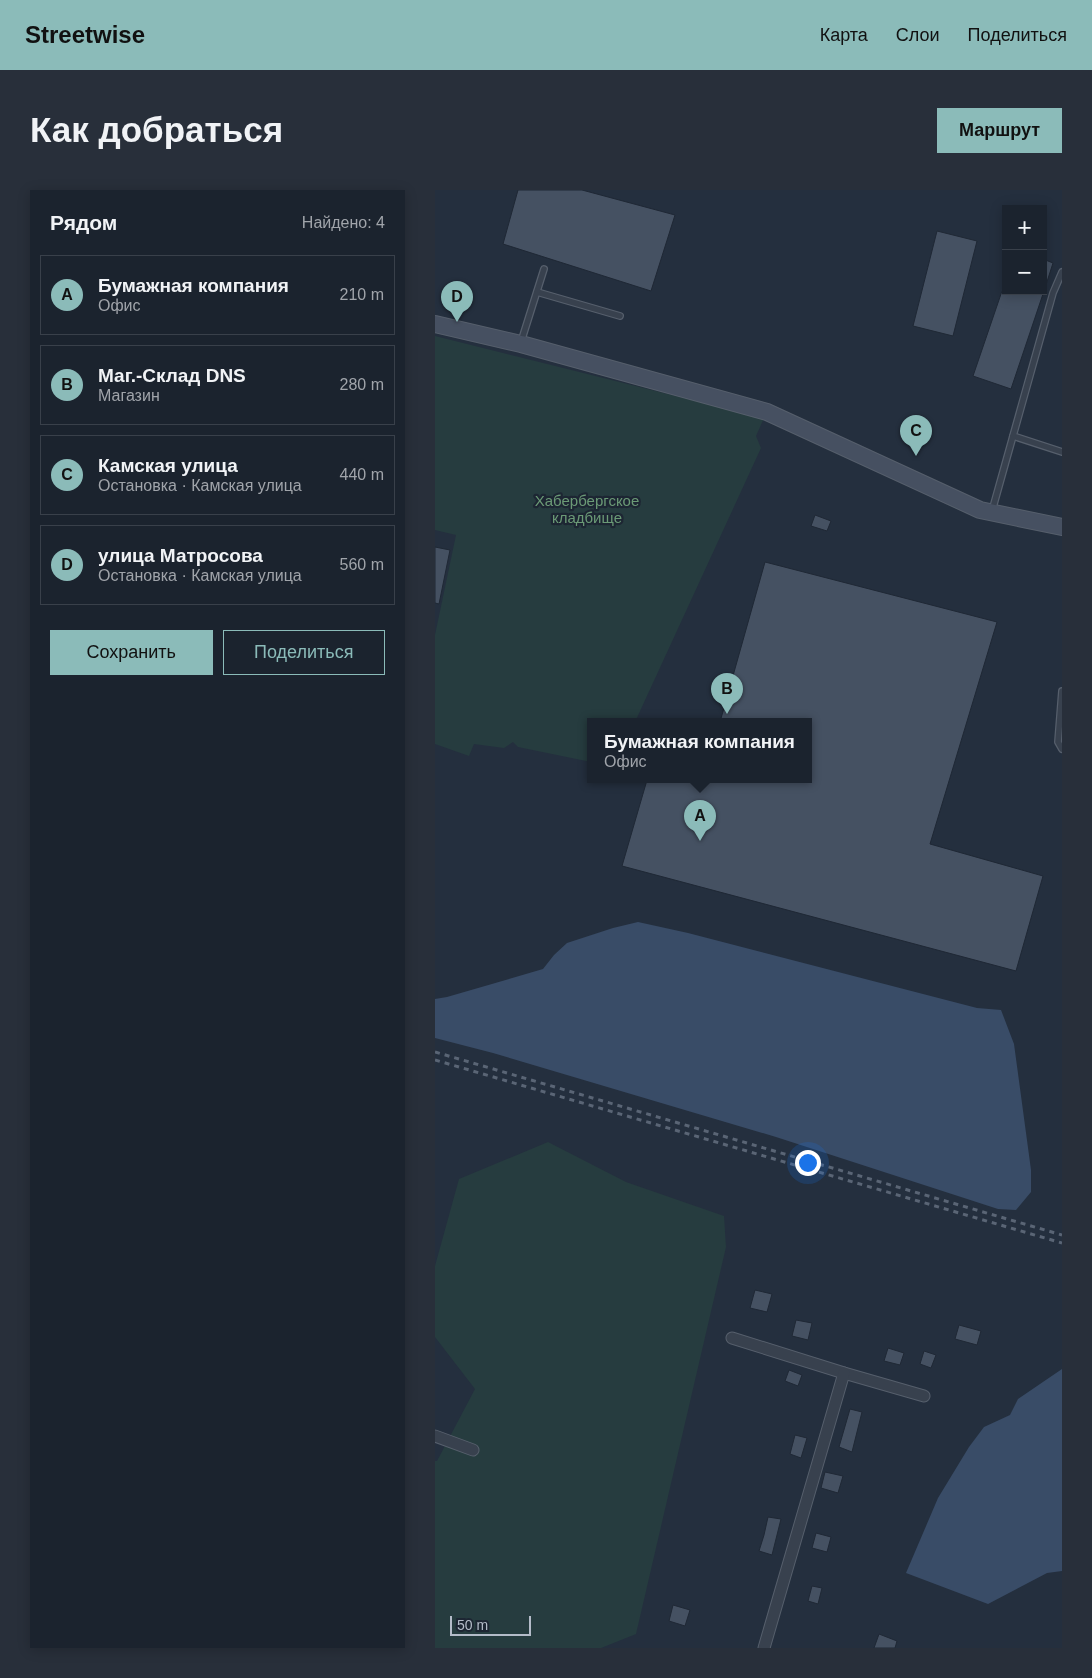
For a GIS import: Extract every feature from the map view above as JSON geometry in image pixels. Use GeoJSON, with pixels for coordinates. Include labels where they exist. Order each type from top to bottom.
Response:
{"type":"FeatureCollection","features":[{"type":"Feature","properties":{"kind":"main road"},"geometry":{"type":"LineString","coordinates":[[435,324],[521,344],[767,412],[980,510],[1062,527]]}},
{"type":"Feature","properties":{"kind":"street"},"geometry":{"type":"LineString","coordinates":[[732,1338],[924,1396]]}},
{"type":"Feature","properties":{"kind":"street"},"geometry":{"type":"LineString","coordinates":[[763,1648],[844,1373]]}},
{"type":"Feature","properties":{"kind":"street"},"geometry":{"type":"LineString","coordinates":[[435,1436],[473,1450]]}},
{"type":"Feature","properties":{"kind":"lane"},"geometry":{"type":"LineString","coordinates":[[521,344],[544,269]]}},
{"type":"Feature","properties":{"kind":"lane"},"geometry":{"type":"LineString","coordinates":[[992,513],[1053,293],[1062,272]]}},
{"type":"Feature","properties":{"kind":"lane"},"geometry":{"type":"LineString","coordinates":[[537,292],[620,316]]}},
{"type":"Feature","properties":{"kind":"lane"},"geometry":{"type":"LineString","coordinates":[[1013,436],[1062,452]]}},
{"type":"Feature","properties":{"kind":"lane"},"geometry":{"type":"LineString","coordinates":[[1062,691],[1058,742],[1062,749]]}},
{"type":"Feature","properties":{"kind":"green space","name":"Хабербергское кладбище"},"geometry":{"type":"Polygon","coordinates":[[[435,336],[764,418],[756,436],[761,448],[637,718],[587,718],[587,761],[518,747],[513,742],[504,748],[474,744],[469,756],[435,744],[435,635],[456,535],[435,530],[435,336]]]}},
{"type":"Feature","properties":{"kind":"green space"},"geometry":{"type":"Polygon","coordinates":[[[548,1142],[626,1182],[724,1216],[726,1247],[636,1634],[601,1648],[435,1648],[435,1461],[437,1461],[475,1389],[435,1337],[435,1266],[459,1179],[548,1142]]]}},
{"type":"Feature","properties":{"kind":"water"},"geometry":{"type":"Polygon","coordinates":[[[638,922],[688,933],[977,1008],[1001,1010],[1014,1044],[1031,1170],[1031,1192],[1016,1210],[998,1209],[776,1137],[493,1053],[435,1038],[435,999],[543,969],[567,943],[638,922]]]}},
{"type":"Feature","properties":{"kind":"water"},"geometry":{"type":"Polygon","coordinates":[[[1062,1369],[1062,1571],[1047,1573],[988,1604],[906,1573],[938,1498],[969,1447],[984,1427],[1010,1415],[1018,1399],[1062,1369]]]}},
{"type":"Feature","properties":{"kind":"building"},"geometry":{"type":"Polygon","coordinates":[[[518,190],[582,190],[675,215],[651,291],[503,244],[518,190]]]}},
{"type":"Feature","properties":{"kind":"building"},"geometry":{"type":"Polygon","coordinates":[[[937,231],[977,241],[953,336],[913,326],[937,231]]]}},
{"type":"Feature","properties":{"kind":"building"},"geometry":{"type":"Polygon","coordinates":[[[1047,261],[1053,263],[1047,282],[1047,261]]]}},
{"type":"Feature","properties":{"kind":"building"},"geometry":{"type":"Polygon","coordinates":[[[1002,291],[1002,295],[1043,295],[1011,389],[973,376],[1002,291]]]}},
{"type":"Feature","properties":{"kind":"building"},"geometry":{"type":"Polygon","coordinates":[[[815,515],[831,521],[827,531],[811,526],[815,515]]]}},
{"type":"Feature","properties":{"kind":"building"},"geometry":{"type":"Polygon","coordinates":[[[435,547],[450,550],[439,604],[435,603],[435,547]]]}},
{"type":"Feature","properties":{"kind":"building"},"geometry":{"type":"Polygon","coordinates":[[[765,562],[997,622],[930,844],[1043,876],[1016,971],[622,866],[646,783],[695,783],[703,785],[703,783],[812,783],[812,718],[721,718],[765,562]]]}},
{"type":"Feature","properties":{"kind":"building"},"geometry":{"type":"Polygon","coordinates":[[[755,1290],[772,1294],[767,1312],[750,1308],[755,1290]]]}},
{"type":"Feature","properties":{"kind":"building"},"geometry":{"type":"Polygon","coordinates":[[[796,1320],[812,1323],[808,1340],[792,1336],[796,1320]]]}},
{"type":"Feature","properties":{"kind":"building"},"geometry":{"type":"Polygon","coordinates":[[[959,1325],[981,1331],[977,1345],[955,1339],[959,1325]]]}},
{"type":"Feature","properties":{"kind":"building"},"geometry":{"type":"Polygon","coordinates":[[[888,1348],[904,1353],[900,1365],[884,1361],[888,1348]]]}},
{"type":"Feature","properties":{"kind":"building"},"geometry":{"type":"Polygon","coordinates":[[[924,1351],[936,1355],[931,1368],[920,1364],[924,1351]]]}},
{"type":"Feature","properties":{"kind":"building"},"geometry":{"type":"Polygon","coordinates":[[[789,1370],[802,1375],[798,1386],[785,1381],[789,1370]]]}},
{"type":"Feature","properties":{"kind":"building"},"geometry":{"type":"Polygon","coordinates":[[[850,1409],[862,1412],[852,1452],[839,1447],[850,1409]]]}},
{"type":"Feature","properties":{"kind":"building"},"geometry":{"type":"Polygon","coordinates":[[[795,1435],[807,1438],[801,1458],[790,1454],[795,1435]]]}},
{"type":"Feature","properties":{"kind":"building"},"geometry":{"type":"Polygon","coordinates":[[[825,1472],[843,1476],[838,1493],[821,1488],[825,1472]]]}},
{"type":"Feature","properties":{"kind":"building"},"geometry":{"type":"Polygon","coordinates":[[[768,1517],[781,1519],[772,1555],[759,1551],[768,1517]]]}},
{"type":"Feature","properties":{"kind":"building"},"geometry":{"type":"Polygon","coordinates":[[[816,1533],[831,1537],[827,1552],[812,1548],[816,1533]]]}},
{"type":"Feature","properties":{"kind":"building"},"geometry":{"type":"Polygon","coordinates":[[[812,1586],[822,1588],[818,1604],[808,1601],[812,1586]]]}},
{"type":"Feature","properties":{"kind":"building"},"geometry":{"type":"Polygon","coordinates":[[[673,1605],[690,1610],[685,1626],[669,1621],[673,1605]]]}},
{"type":"Feature","properties":{"kind":"building"},"geometry":{"type":"Polygon","coordinates":[[[879,1634],[897,1641],[895,1648],[874,1648],[879,1634]]]}},
{"type":"Feature","properties":{"kind":"railway"},"geometry":{"type":"LineString","coordinates":[[435,1052],[1062,1235]]}},
{"type":"Feature","properties":{"kind":"railway"},"geometry":{"type":"LineString","coordinates":[[435,1060],[1062,1243]]}},
{"type":"Feature","properties":{"kind":"place","name":"улица Матросова"},"geometry":{"type":"Point","coordinates":[457,322]}},
{"type":"Feature","properties":{"kind":"place","name":"Камская улица"},"geometry":{"type":"Point","coordinates":[916,456]}},
{"type":"Feature","properties":{"kind":"place","name":"Маг.-Склад DNS"},"geometry":{"type":"Point","coordinates":[727,714]}},
{"type":"Feature","properties":{"kind":"place","name":"Бумажная компания"},"geometry":{"type":"Point","coordinates":[700,841]}}]}
